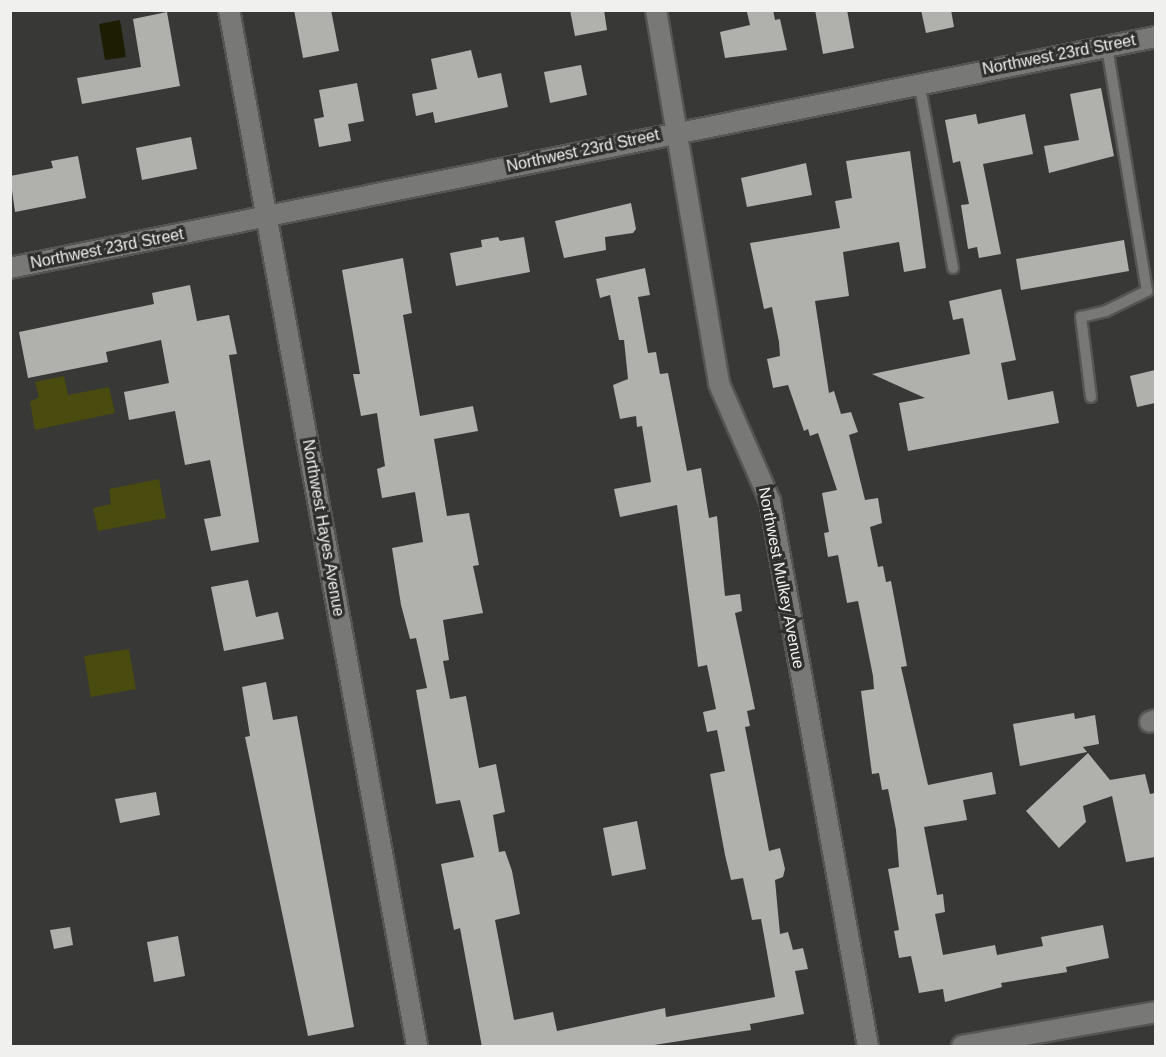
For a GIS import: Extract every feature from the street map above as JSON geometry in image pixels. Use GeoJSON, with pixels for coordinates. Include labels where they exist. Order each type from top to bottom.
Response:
{"type":"FeatureCollection","features":[{"type":"Feature","properties":{"kind":"street","name":"Northwest Hayes Avenue"},"geometry":{"type":"LineString","coordinates":[[229,10],[417,1047]]}},
{"type":"Feature","properties":{"kind":"street","name":"Northwest Mulkey Avenue"},"geometry":{"type":"LineString","coordinates":[[656,10],[719,384],[770,501],[868,1047]]}},
{"type":"Feature","properties":{"kind":"street","name":"Northwest 23rd Street"},"geometry":{"type":"LineString","coordinates":[[10,268],[919,82],[1155,37]]}},
{"type":"Feature","properties":{"kind":"street"},"geometry":{"type":"LineString","coordinates":[[962,1047],[1155,1012]]}},
{"type":"Feature","properties":{"kind":"lane"},"geometry":{"type":"LineString","coordinates":[[1091,398],[1082,317],[1106,311],[1148,291],[1107,46]]}},
{"type":"Feature","properties":{"kind":"lane"},"geometry":{"type":"LineString","coordinates":[[919,82],[953,268]]}},
{"type":"Feature","properties":{"kind":"shaded area"},"geometry":{"type":"Polygon","coordinates":[[[120,20],[126,57],[105,60],[99,24],[120,20]]]}},
{"type":"Feature","properties":{"kind":"shaded area"},"geometry":{"type":"Polygon","coordinates":[[[64,376],[68,395],[109,387],[115,413],[35,430],[30,402],[39,397],[35,382],[64,376]]]}},
{"type":"Feature","properties":{"kind":"shaded area"},"geometry":{"type":"Polygon","coordinates":[[[159,479],[166,518],[98,531],[93,508],[111,504],[109,489],[159,479]]]}},
{"type":"Feature","properties":{"kind":"shaded area"},"geometry":{"type":"Polygon","coordinates":[[[129,649],[136,689],[91,697],[84,656],[129,649]]]}},
{"type":"Feature","properties":{"kind":"building"},"geometry":{"type":"Polygon","coordinates":[[[294,10],[331,10],[339,51],[303,58],[294,10]]]}},
{"type":"Feature","properties":{"kind":"building"},"geometry":{"type":"Polygon","coordinates":[[[570,10],[604,10],[607,30],[575,36],[570,10]]]}},
{"type":"Feature","properties":{"kind":"building"},"geometry":{"type":"Polygon","coordinates":[[[773,10],[775,20],[780,19],[787,50],[725,58],[720,32],[750,25],[747,12],[773,10]]]}},
{"type":"Feature","properties":{"kind":"building"},"geometry":{"type":"Polygon","coordinates":[[[815,10],[847,10],[854,48],[823,54],[815,10]]]}},
{"type":"Feature","properties":{"kind":"building"},"geometry":{"type":"Polygon","coordinates":[[[921,10],[951,10],[954,27],[926,33],[921,10]]]}},
{"type":"Feature","properties":{"kind":"building"},"geometry":{"type":"Polygon","coordinates":[[[167,12],[180,86],[82,104],[77,78],[141,67],[133,19],[167,12]]]}},
{"type":"Feature","properties":{"kind":"building"},"geometry":{"type":"Polygon","coordinates":[[[471,50],[478,78],[501,73],[508,107],[435,123],[433,112],[416,116],[412,94],[437,89],[431,59],[471,50]]]}},
{"type":"Feature","properties":{"kind":"building"},"geometry":{"type":"Polygon","coordinates":[[[581,65],[587,95],[550,103],[544,72],[581,65]]]}},
{"type":"Feature","properties":{"kind":"building"},"geometry":{"type":"Polygon","coordinates":[[[357,83],[364,121],[348,124],[351,141],[319,147],[314,119],[324,117],[319,90],[357,83]]]}},
{"type":"Feature","properties":{"kind":"building"},"geometry":{"type":"Polygon","coordinates":[[[1101,88],[1114,156],[1049,173],[1044,146],[1079,140],[1070,94],[1101,88]]]}},
{"type":"Feature","properties":{"kind":"building"},"geometry":{"type":"Polygon","coordinates":[[[976,114],[978,124],[1025,114],[1033,154],[983,164],[1001,254],[979,258],[977,247],[968,249],[961,205],[969,204],[960,161],[953,163],[945,120],[976,114]]]}},
{"type":"Feature","properties":{"kind":"building"},"geometry":{"type":"Polygon","coordinates":[[[191,137],[197,169],[142,180],[136,148],[191,137]]]}},
{"type":"Feature","properties":{"kind":"building"},"geometry":{"type":"Polygon","coordinates":[[[910,151],[926,268],[904,272],[899,242],[843,252],[849,296],[815,301],[829,393],[834,391],[841,414],[851,412],[858,432],[849,435],[865,500],[878,498],[882,523],[870,527],[878,567],[883,566],[886,582],[891,581],[907,666],[901,667],[928,785],[992,772],[996,794],[963,800],[967,820],[924,827],[937,895],[943,894],[945,912],[935,914],[943,955],[995,945],[997,955],[1043,946],[1041,937],[1103,925],[1109,958],[1066,967],[1067,972],[1001,983],[1002,987],[945,1002],[943,989],[919,993],[911,956],[899,958],[894,931],[899,930],[888,869],[899,867],[896,830],[888,789],[882,790],[879,773],[872,774],[861,691],[874,689],[873,676],[858,601],[847,603],[838,555],[828,557],[824,533],[829,532],[822,493],[837,490],[818,433],[810,436],[808,429],[804,431],[788,385],[773,388],[767,359],[780,356],[779,342],[772,307],[764,309],[750,243],[840,228],[835,201],[852,198],[846,161],[910,151]]]}},
{"type":"Feature","properties":{"kind":"building"},"geometry":{"type":"Polygon","coordinates":[[[78,156],[86,198],[15,212],[10,176],[53,168],[51,161],[78,156]]]}},
{"type":"Feature","properties":{"kind":"building"},"geometry":{"type":"Polygon","coordinates":[[[806,163],[812,195],[747,207],[741,178],[806,163]]]}},
{"type":"Feature","properties":{"kind":"building"},"geometry":{"type":"Polygon","coordinates":[[[631,203],[636,229],[633,233],[605,237],[606,250],[564,258],[555,221],[631,203]]]}},
{"type":"Feature","properties":{"kind":"building"},"geometry":{"type":"Polygon","coordinates":[[[498,237],[500,241],[524,237],[530,272],[456,286],[450,253],[482,247],[481,240],[498,237]]]}},
{"type":"Feature","properties":{"kind":"building"},"geometry":{"type":"Polygon","coordinates":[[[1124,240],[1129,271],[1021,290],[1016,259],[1124,240]]]}},
{"type":"Feature","properties":{"kind":"building"},"geometry":{"type":"Polygon","coordinates":[[[403,258],[412,313],[403,315],[420,416],[473,406],[478,431],[434,439],[447,516],[469,513],[479,565],[473,566],[483,613],[443,620],[449,660],[443,661],[450,699],[466,696],[479,768],[496,764],[505,812],[493,815],[499,852],[505,851],[512,871],[520,914],[495,920],[514,1020],[553,1012],[557,1031],[665,1008],[666,1017],[775,997],[761,919],[752,920],[743,878],[731,880],[725,855],[710,774],[725,771],[717,730],[707,732],[703,712],[716,709],[707,665],[698,667],[677,505],[620,517],[614,489],[651,482],[642,426],[637,427],[636,416],[620,419],[613,385],[628,379],[624,340],[619,340],[610,295],[600,298],[596,279],[645,268],[650,295],[638,297],[648,353],[656,352],[660,374],[668,373],[687,471],[701,468],[709,518],[717,516],[725,596],[740,594],[742,611],[735,613],[755,709],[747,711],[750,726],[745,727],[769,851],[780,848],[785,869],[783,877],[775,880],[780,934],[788,932],[793,950],[803,948],[808,969],[795,971],[804,1014],[750,1024],[751,1030],[641,1047],[482,1047],[460,928],[454,930],[441,864],[474,857],[460,800],[436,804],[416,690],[427,688],[416,638],[410,639],[401,605],[392,548],[423,542],[415,492],[382,498],[377,469],[385,466],[377,413],[361,416],[353,374],[360,374],[342,270],[403,258]]]}},
{"type":"Feature","properties":{"kind":"building"},"geometry":{"type":"Polygon","coordinates":[[[190,285],[197,321],[229,315],[237,354],[229,355],[259,542],[211,551],[204,519],[221,516],[210,460],[185,465],[175,411],[129,420],[124,392],[169,383],[161,340],[106,352],[108,362],[28,378],[19,332],[154,304],[152,293],[190,285]]]}},
{"type":"Feature","properties":{"kind":"building"},"geometry":{"type":"Polygon","coordinates":[[[1001,289],[1016,360],[1001,363],[1008,400],[1053,391],[1059,423],[908,451],[899,403],[925,398],[872,374],[970,354],[963,318],[953,320],[949,301],[1001,289]]]}},
{"type":"Feature","properties":{"kind":"building"},"geometry":{"type":"Polygon","coordinates":[[[1155,370],[1155,403],[1137,407],[1130,376],[1155,370]]]}},
{"type":"Feature","properties":{"kind":"building"},"geometry":{"type":"Polygon","coordinates":[[[248,580],[256,617],[278,612],[284,639],[224,651],[211,587],[248,580]]]}},
{"type":"Feature","properties":{"kind":"building"},"geometry":{"type":"Polygon","coordinates":[[[266,682],[273,720],[297,716],[354,1027],[308,1036],[245,737],[250,736],[242,687],[266,682]]]}},
{"type":"Feature","properties":{"kind":"building"},"geometry":{"type":"Polygon","coordinates":[[[1074,713],[1075,719],[1095,715],[1099,744],[1083,747],[1087,752],[1020,766],[1013,724],[1074,713]]]}},
{"type":"Feature","properties":{"kind":"building"},"geometry":{"type":"Polygon","coordinates":[[[1088,753],[1110,780],[1145,774],[1150,794],[1155,793],[1155,857],[1126,862],[1112,796],[1083,806],[1086,822],[1059,848],[1026,811],[1088,753]]]}},
{"type":"Feature","properties":{"kind":"building"},"geometry":{"type":"Polygon","coordinates":[[[156,792],[160,815],[120,823],[115,799],[156,792]]]}},
{"type":"Feature","properties":{"kind":"building"},"geometry":{"type":"Polygon","coordinates":[[[637,821],[646,869],[612,876],[603,828],[637,821]]]}},
{"type":"Feature","properties":{"kind":"building"},"geometry":{"type":"Polygon","coordinates":[[[70,927],[73,945],[54,949],[50,930],[70,927]]]}},
{"type":"Feature","properties":{"kind":"building"},"geometry":{"type":"Polygon","coordinates":[[[178,936],[185,976],[154,982],[147,942],[178,936]]]}}]}
